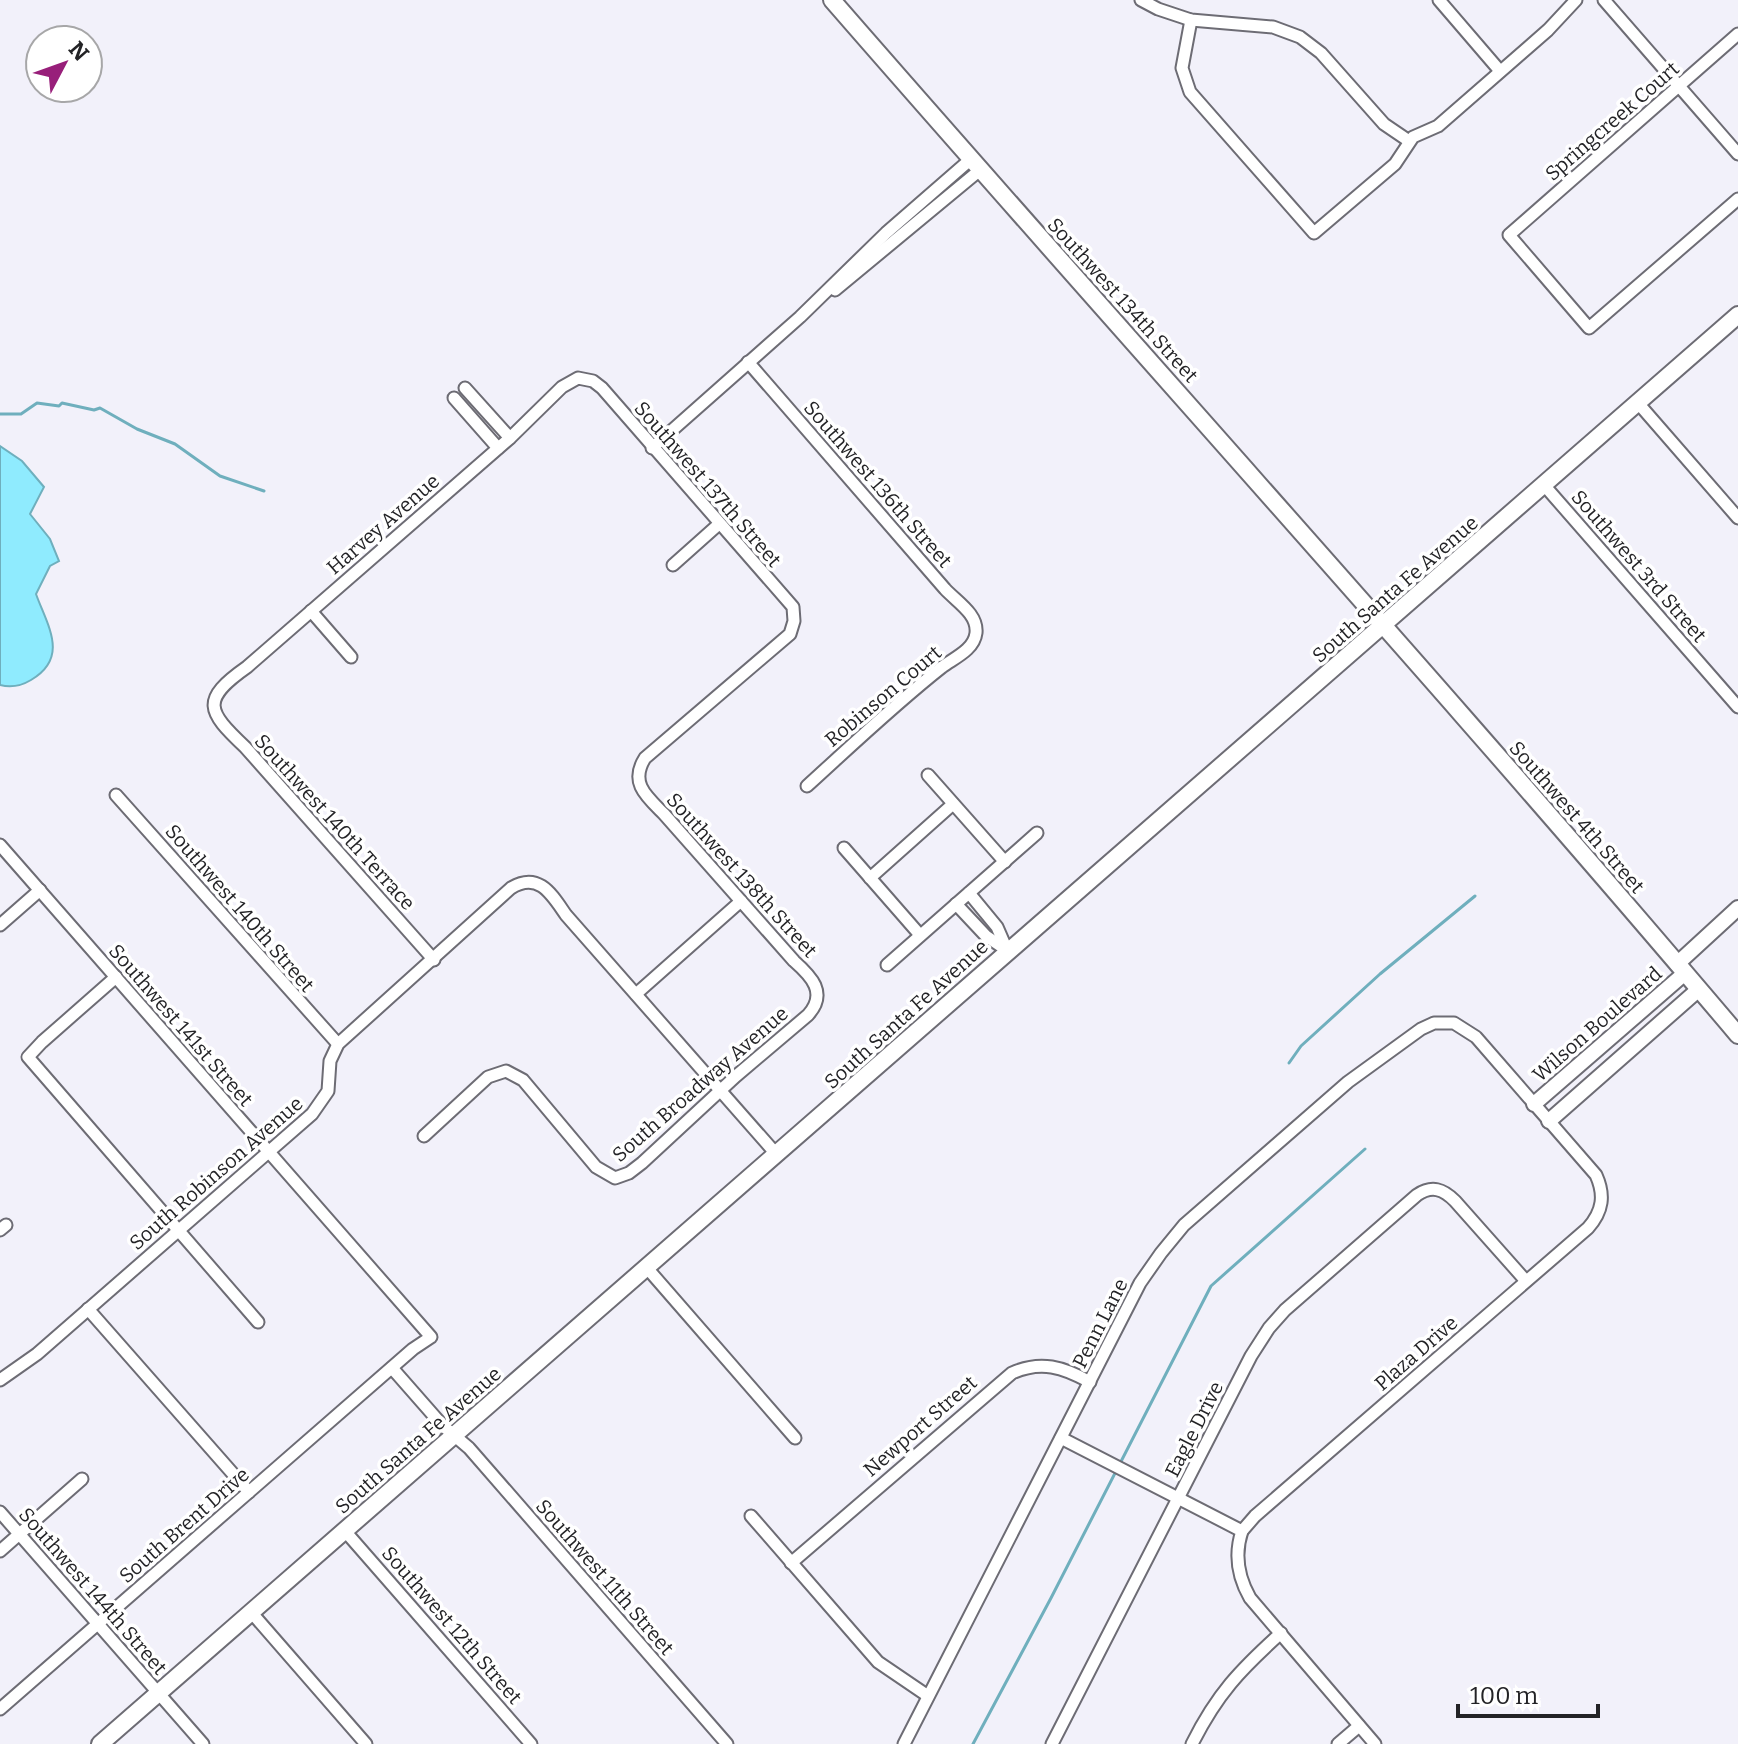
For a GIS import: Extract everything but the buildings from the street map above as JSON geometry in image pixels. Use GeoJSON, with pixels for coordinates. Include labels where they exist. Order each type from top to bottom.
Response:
{"type":"FeatureCollection","features":[{"type":"Feature","properties":{"kind":"main road","name":"Southwest 134th Street"},"geometry":{"type":"LineString","coordinates":[[832,0],[1384,626]]}},
{"type":"Feature","properties":{"kind":"main road","name":"South Santa Fe Avenue"},"geometry":{"type":"LineString","coordinates":[[100,1744],[1638,403],[1735,323]]}},
{"type":"Feature","properties":{"kind":"main road","name":"Southwest 4th Street"},"geometry":{"type":"LineString","coordinates":[[1384,626],[1738,1035]]}},
{"type":"Feature","properties":{"kind":"street"},"geometry":{"type":"LineString","coordinates":[[1141,0],[1191,20],[1273,27],[1300,37],[1321,53],[1384,124],[1409,141]]}},
{"type":"Feature","properties":{"kind":"street"},"geometry":{"type":"LineString","coordinates":[[1439,0],[1500,71]]}},
{"type":"Feature","properties":{"kind":"street"},"geometry":{"type":"LineString","coordinates":[[1191,20],[1182,68],[1190,92],[1314,233],[1395,164],[1409,141],[1438,126],[1555,24],[1576,0]]}},
{"type":"Feature","properties":{"kind":"street"},"geometry":{"type":"LineString","coordinates":[[1604,0],[1738,154]]}},
{"type":"Feature","properties":{"kind":"street","name":"Springcreek Court"},"geometry":{"type":"LineString","coordinates":[[1738,34],[1509,235],[1589,328],[1738,199]]}},
{"type":"Feature","properties":{"kind":"street"},"geometry":{"type":"LineString","coordinates":[[652,448],[800,317],[864,268],[976,164]]}},
{"type":"Feature","properties":{"kind":"street","name":"Southwest 136th Street"},"geometry":{"type":"LineString","coordinates":[[748,362],[945,589],[970,613],[976,630]]}},
{"type":"Feature","properties":{"kind":"street","name":"Southwest 137th Street"},"geometry":{"type":"LineString","coordinates":[[584,378],[598,384],[793,607],[794,621],[790,634],[645,758],[640,765],[638,779]]}},
{"type":"Feature","properties":{"kind":"street","name":"Harvey Avenue"},"geometry":{"type":"LineString","coordinates":[[214,705],[215,694],[225,683],[510,438],[562,387],[573,379],[584,378]]}},
{"type":"Feature","properties":{"kind":"street"},"geometry":{"type":"LineString","coordinates":[[465,388],[510,438]]}},
{"type":"Feature","properties":{"kind":"street"},"geometry":{"type":"LineString","coordinates":[[454,398],[498,448]]}},
{"type":"Feature","properties":{"kind":"street"},"geometry":{"type":"LineString","coordinates":[[1638,403],[1738,518]]}},
{"type":"Feature","properties":{"kind":"street"},"geometry":{"type":"LineString","coordinates":[[468,414],[480,404]]}},
{"type":"Feature","properties":{"kind":"street","name":"Southwest 3rd Street"},"geometry":{"type":"LineString","coordinates":[[1544,485],[1738,707]]}},
{"type":"Feature","properties":{"kind":"street"},"geometry":{"type":"LineString","coordinates":[[673,565],[719,524]]}},
{"type":"Feature","properties":{"kind":"street"},"geometry":{"type":"LineString","coordinates":[[311,611],[351,657]]}},
{"type":"Feature","properties":{"kind":"street","name":"Robinson Court"},"geometry":{"type":"LineString","coordinates":[[807,786],[969,647],[976,630]]}},
{"type":"Feature","properties":{"kind":"street","name":"Southwest 140th Terrace"},"geometry":{"type":"LineString","coordinates":[[214,705],[222,725],[434,960]]}},
{"type":"Feature","properties":{"kind":"street"},"geometry":{"type":"LineString","coordinates":[[928,775],[1005,862]]}},
{"type":"Feature","properties":{"kind":"street","name":"Southwest 138th Street"},"geometry":{"type":"LineString","coordinates":[[638,779],[646,798],[811,976],[818,996]]}},
{"type":"Feature","properties":{"kind":"street","name":"Southwest 140th Street"},"geometry":{"type":"LineString","coordinates":[[116,795],[338,1044]]}},
{"type":"Feature","properties":{"kind":"street"},"geometry":{"type":"LineString","coordinates":[[870,878],[953,804]]}},
{"type":"Feature","properties":{"kind":"street"},"geometry":{"type":"LineString","coordinates":[[887,965],[1037,833]]}},
{"type":"Feature","properties":{"kind":"street","name":"Southwest 141st Street"},"geometry":{"type":"LineString","coordinates":[[0,845],[431,1337]]}},
{"type":"Feature","properties":{"kind":"street"},"geometry":{"type":"LineString","coordinates":[[844,848],[920,935]]}},
{"type":"Feature","properties":{"kind":"street"},"geometry":{"type":"LineString","coordinates":[[338,1044],[511,888],[530,881],[550,891],[566,915],[777,1155]]}},
{"type":"Feature","properties":{"kind":"street"},"geometry":{"type":"LineString","coordinates":[[0,925],[40,890]]}},
{"type":"Feature","properties":{"kind":"street"},"geometry":{"type":"LineString","coordinates":[[969,893],[997,927],[1008,951]]}},
{"type":"Feature","properties":{"kind":"street"},"geometry":{"type":"LineString","coordinates":[[636,994],[741,901]]}},
{"type":"Feature","properties":{"kind":"street"},"geometry":{"type":"LineString","coordinates":[[956,904],[986,936],[1008,951]]}},
{"type":"Feature","properties":{"kind":"street","name":"Wilson Boulevard"},"geometry":{"type":"LineString","coordinates":[[1534,1104],[1681,968],[1738,908]]}},
{"type":"Feature","properties":{"kind":"street"},"geometry":{"type":"LineString","coordinates":[[116,977],[28,1057],[258,1322]]}},
{"type":"Feature","properties":{"kind":"street","name":"Wilson Boulevard"},"geometry":{"type":"LineString","coordinates":[[1549,1121],[1699,989]]}},
{"type":"Feature","properties":{"kind":"street","name":"South Broadway Avenue"},"geometry":{"type":"LineString","coordinates":[[424,1136],[488,1077],[506,1071],[523,1080],[596,1167],[615,1178],[629,1173],[642,1163],[808,1015],[818,996]]}},
{"type":"Feature","properties":{"kind":"street","name":"Penn Lane"},"geometry":{"type":"LineString","coordinates":[[904,1744],[1147,1271],[1184,1225],[1339,1089],[1421,1029],[1434,1023],[1449,1022],[1461,1026],[1476,1037],[1534,1104]]}},
{"type":"Feature","properties":{"kind":"street","name":"South Robinson Avenue"},"geometry":{"type":"LineString","coordinates":[[0,1380],[24,1364],[320,1106],[328,1091],[330,1061],[338,1044]]}},
{"type":"Feature","properties":{"kind":"street"},"geometry":{"type":"LineString","coordinates":[[1534,1104],[1549,1121]]}},
{"type":"Feature","properties":{"kind":"street","name":"Plaza Drive"},"geometry":{"type":"LineString","coordinates":[[1242,1531],[1255,1516],[1588,1228],[1599,1211],[1602,1196],[1596,1175],[1549,1121]]}},
{"type":"Feature","properties":{"kind":"street","name":"Eagle Drive"},"geometry":{"type":"LineString","coordinates":[[1052,1744],[1251,1356],[1269,1328],[1300,1297],[1417,1195],[1437,1189],[1455,1201],[1526,1281]]}},
{"type":"Feature","properties":{"kind":"street"},"geometry":{"type":"LineString","coordinates":[[647,1268],[795,1438]]}},
{"type":"Feature","properties":{"kind":"street"},"geometry":{"type":"LineString","coordinates":[[88,1309],[249,1492]]}},
{"type":"Feature","properties":{"kind":"street","name":"South Brent Drive"},"geometry":{"type":"LineString","coordinates":[[0,1709],[431,1337]]}},
{"type":"Feature","properties":{"kind":"street","name":"Newport Street"},"geometry":{"type":"LineString","coordinates":[[791,1563],[1012,1373],[1032,1366],[1053,1366],[1090,1382]]}},
{"type":"Feature","properties":{"kind":"street"},"geometry":{"type":"LineString","coordinates":[[392,1368],[454,1435]]}},
{"type":"Feature","properties":{"kind":"street","name":"Southwest 11th Street"},"geometry":{"type":"LineString","coordinates":[[454,1435],[471,1450],[727,1744]]}},
{"type":"Feature","properties":{"kind":"street"},"geometry":{"type":"LineString","coordinates":[[1061,1438],[1242,1531],[1238,1549],[1240,1578],[1257,1607],[1375,1744]]}},
{"type":"Feature","properties":{"kind":"street"},"geometry":{"type":"LineString","coordinates":[[0,1551],[82,1479]]}},
{"type":"Feature","properties":{"kind":"street","name":"Southwest 144th Street"},"geometry":{"type":"LineString","coordinates":[[0,1512],[203,1744]]}},
{"type":"Feature","properties":{"kind":"street"},"geometry":{"type":"LineString","coordinates":[[751,1516],[878,1662],[928,1696]]}},
{"type":"Feature","properties":{"kind":"street","name":"Southwest 12th Street"},"geometry":{"type":"LineString","coordinates":[[345,1531],[531,1744]]}},
{"type":"Feature","properties":{"kind":"street"},"geometry":{"type":"LineString","coordinates":[[251,1612],[366,1744]]}},
{"type":"Feature","properties":{"kind":"street"},"geometry":{"type":"LineString","coordinates":[[1192,1744],[1207,1714],[1229,1682],[1281,1633]]}},
{"type":"Feature","properties":{"kind":"street"},"geometry":{"type":"LineString","coordinates":[[1338,1744],[1359,1726]]}},
{"type":"Feature","properties":{"kind":"water"},"geometry":{"type":"Polygon","coordinates":[[[0,446],[22,461],[44,487],[30,514],[50,539],[59,561],[50,566],[36,594],[50,629],[53,651],[50,661],[31,680],[12,686],[0,685],[0,446]]]}},
{"type":"Feature","properties":{"kind":"waterway"},"geometry":{"type":"LineString","coordinates":[[0,414],[21,414],[37,403],[59,406],[62,403],[94,410],[100,408],[137,429],[175,444],[220,476],[264,491]]}},
{"type":"Feature","properties":{"kind":"waterway"},"geometry":{"type":"LineString","coordinates":[[1289,1063],[1301,1046],[1380,974],[1475,896]]}},
{"type":"Feature","properties":{"kind":"waterway"},"geometry":{"type":"LineString","coordinates":[[973,1744],[1211,1286],[1365,1149]]}}]}
